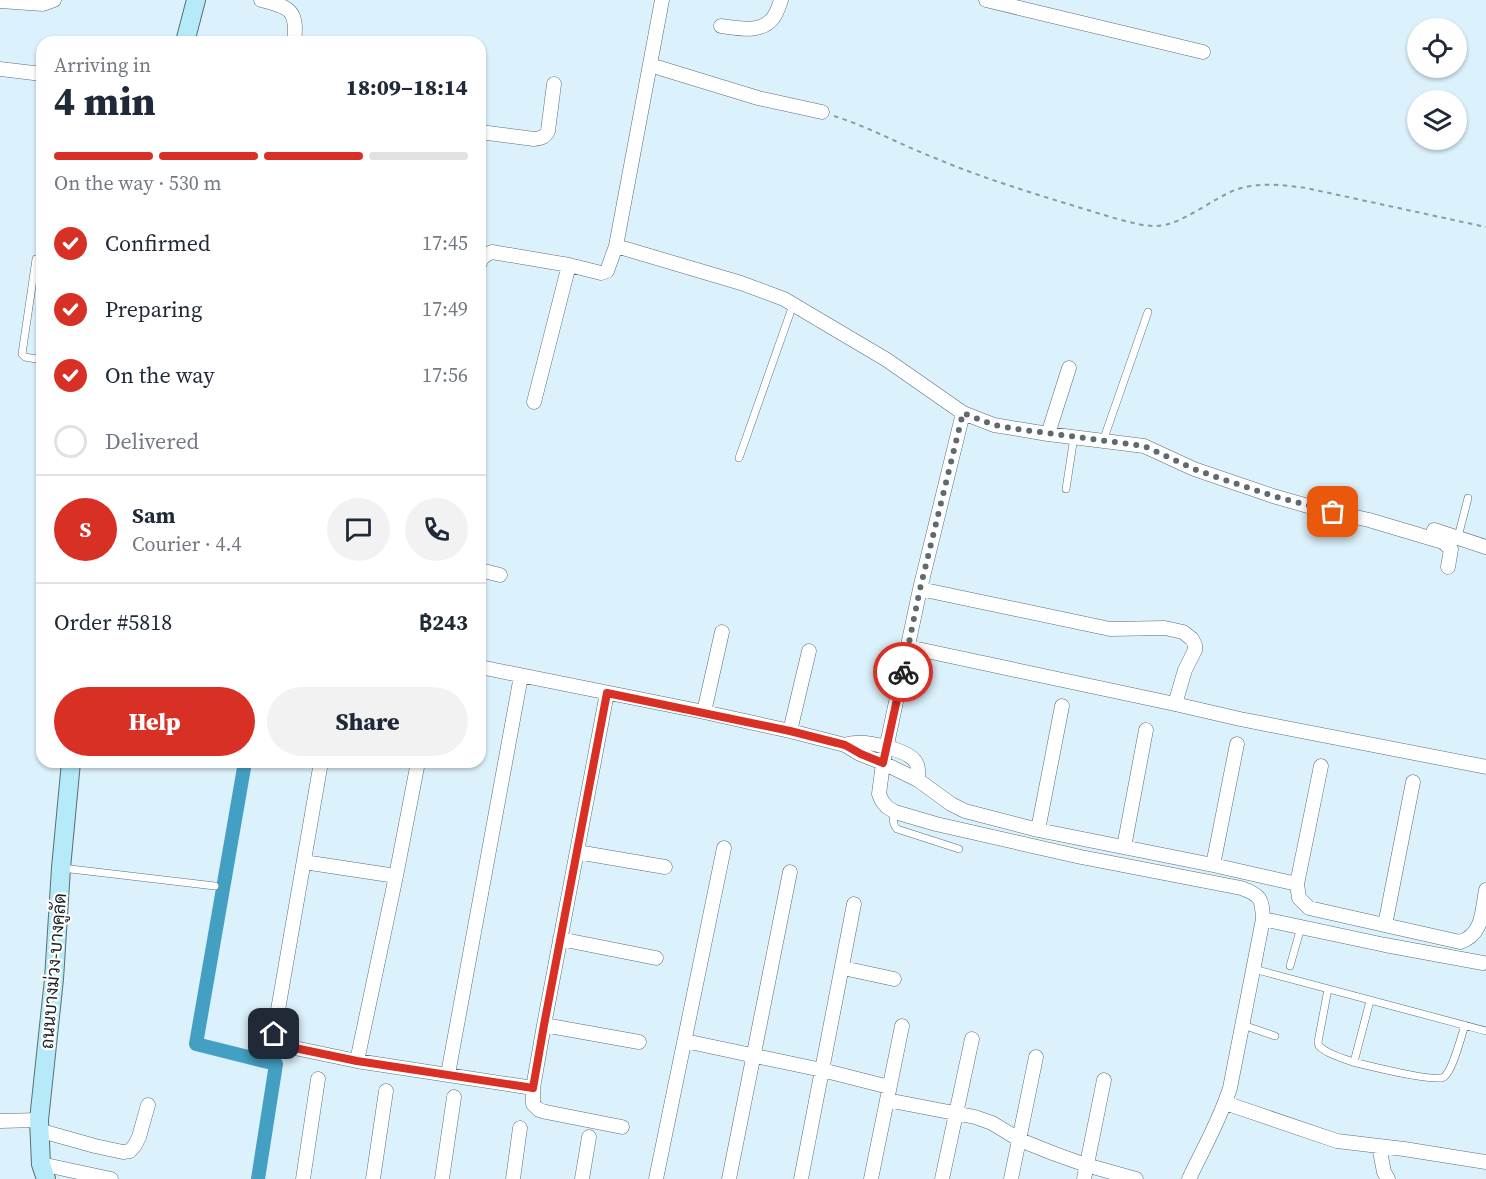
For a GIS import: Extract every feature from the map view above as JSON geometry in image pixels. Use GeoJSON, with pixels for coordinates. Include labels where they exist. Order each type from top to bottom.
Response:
{"type":"FeatureCollection","features":[{"type":"Feature","properties":{"kind":"street"},"geometry":{"type":"LineString","coordinates":[[0,1],[43,4],[54,0]]}},
{"type":"Feature","properties":{"kind":"street"},"geometry":{"type":"LineString","coordinates":[[187,36],[196,0]]}},
{"type":"Feature","properties":{"kind":"street"},"geometry":{"type":"LineString","coordinates":[[261,0],[280,5],[291,12],[295,18],[295,36]]}},
{"type":"Feature","properties":{"kind":"street"},"geometry":{"type":"LineString","coordinates":[[486,255],[492,252],[569,265],[601,273],[608,271],[616,246],[662,0]]}},
{"type":"Feature","properties":{"kind":"street"},"geometry":{"type":"LineString","coordinates":[[721,26],[746,29],[766,25],[774,17],[781,0]]}},
{"type":"Feature","properties":{"kind":"street"},"geometry":{"type":"LineString","coordinates":[[986,0],[1203,51]]}},
{"type":"Feature","properties":{"kind":"street"},"geometry":{"type":"LineString","coordinates":[[650,65],[758,98],[822,112]]}},
{"type":"Feature","properties":{"kind":"street"},"geometry":{"type":"LineString","coordinates":[[0,69],[36,73]]}},
{"type":"Feature","properties":{"kind":"street"},"geometry":{"type":"LineString","coordinates":[[486,133],[534,139],[545,136],[548,131],[554,84]]}},
{"type":"Feature","properties":{"kind":"street"},"geometry":{"type":"LineString","coordinates":[[616,246],[741,283],[784,299],[887,360],[963,413],[994,425],[1172,449],[1199,464],[1287,494],[1360,510],[1486,547]]}},
{"type":"Feature","properties":{"kind":"street"},"geometry":{"type":"LineString","coordinates":[[534,402],[569,265]]}},
{"type":"Feature","properties":{"kind":"street"},"geometry":{"type":"LineString","coordinates":[[1048,434],[1069,368]]}},
{"type":"Feature","properties":{"kind":"street"},"geometry":{"type":"LineString","coordinates":[[963,413],[920,589],[886,747],[879,794],[887,807],[895,812],[936,824],[1081,857],[1241,888],[1259,897],[1262,903],[1263,919],[1230,1088],[1189,1179]]}},
{"type":"Feature","properties":{"kind":"street"},"geometry":{"type":"LineString","coordinates":[[1144,446],[1194,469],[1273,496],[1369,520],[1443,542],[1450,549],[1448,567]]}},
{"type":"Feature","properties":{"kind":"street"},"geometry":{"type":"LineString","coordinates":[[486,572],[500,575]]}},
{"type":"Feature","properties":{"kind":"street"},"geometry":{"type":"LineString","coordinates":[[920,589],[1110,629],[1165,628],[1183,632],[1192,639],[1195,650],[1185,670],[1175,704]]}},
{"type":"Feature","properties":{"kind":"street"},"geometry":{"type":"LineString","coordinates":[[705,712],[722,632]]}},
{"type":"Feature","properties":{"kind":"street"},"geometry":{"type":"LineString","coordinates":[[908,647],[1240,719],[1486,767]]}},
{"type":"Feature","properties":{"kind":"street"},"geometry":{"type":"LineString","coordinates":[[790,731],[809,651]]}},
{"type":"Feature","properties":{"kind":"street"},"geometry":{"type":"LineString","coordinates":[[486,668],[705,712],[845,745],[918,780],[964,811],[1038,830],[1298,884]]}},
{"type":"Feature","properties":{"kind":"street"},"geometry":{"type":"LineString","coordinates":[[448,1074],[521,676]]}},
{"type":"Feature","properties":{"kind":"street"},"geometry":{"type":"LineString","coordinates":[[607,693],[544,1025],[533,1088],[533,1104],[539,1110],[622,1127]]}},
{"type":"Feature","properties":{"kind":"street"},"geometry":{"type":"LineString","coordinates":[[1038,830],[1062,706]]}},
{"type":"Feature","properties":{"kind":"street"},"geometry":{"type":"LineString","coordinates":[[1124,847],[1146,730]]}},
{"type":"Feature","properties":{"kind":"street"},"geometry":{"type":"LineString","coordinates":[[845,745],[866,743],[886,747],[914,759],[917,763],[918,780]]}},
{"type":"Feature","properties":{"kind":"street"},"geometry":{"type":"LineString","coordinates":[[1213,865],[1237,744]]}},
{"type":"Feature","properties":{"kind":"street"},"geometry":{"type":"LineString","coordinates":[[1321,766],[1298,884],[1299,898],[1309,908],[1460,942],[1474,934],[1479,925],[1486,891]]}},
{"type":"Feature","properties":{"kind":"street","name":"ถนนบางม่วง-บางคูลัด"},"geometry":{"type":"LineString","coordinates":[[44,1171],[38,1125],[54,979],[70,768]]}},
{"type":"Feature","properties":{"kind":"street"},"geometry":{"type":"LineString","coordinates":[[320,768],[274,1037],[278,1043],[285,1046],[357,1061],[533,1088]]}},
{"type":"Feature","properties":{"kind":"street"},"geometry":{"type":"LineString","coordinates":[[357,1061],[417,768]]}},
{"type":"Feature","properties":{"kind":"street"},"geometry":{"type":"LineString","coordinates":[[1385,925],[1413,782]]}},
{"type":"Feature","properties":{"kind":"street"},"geometry":{"type":"LineString","coordinates":[[656,1179],[724,848]]}},
{"type":"Feature","properties":{"kind":"street"},"geometry":{"type":"LineString","coordinates":[[577,852],[665,867]]}},
{"type":"Feature","properties":{"kind":"street"},"geometry":{"type":"LineString","coordinates":[[304,862],[396,876]]}},
{"type":"Feature","properties":{"kind":"street"},"geometry":{"type":"LineString","coordinates":[[729,1179],[790,872]]}},
{"type":"Feature","properties":{"kind":"street"},"geometry":{"type":"LineString","coordinates":[[801,1179],[854,904]]}},
{"type":"Feature","properties":{"kind":"street"},"geometry":{"type":"LineString","coordinates":[[1263,919],[1483,963]]}},
{"type":"Feature","properties":{"kind":"street"},"geometry":{"type":"LineString","coordinates":[[560,939],[656,958]]}},
{"type":"Feature","properties":{"kind":"street"},"geometry":{"type":"LineString","coordinates":[[843,968],[894,978]]}},
{"type":"Feature","properties":{"kind":"street"},"geometry":{"type":"LineString","coordinates":[[544,1025],[639,1042]]}},
{"type":"Feature","properties":{"kind":"street"},"geometry":{"type":"LineString","coordinates":[[871,1179],[902,1026]]}},
{"type":"Feature","properties":{"kind":"street"},"geometry":{"type":"LineString","coordinates":[[942,1179],[972,1039]]}},
{"type":"Feature","properties":{"kind":"street"},"geometry":{"type":"LineString","coordinates":[[685,1041],[822,1070],[888,1094],[992,1123],[1020,1140],[1085,1172],[1136,1179]]}},
{"type":"Feature","properties":{"kind":"street"},"geometry":{"type":"LineString","coordinates":[[1011,1179],[1036,1057]]}},
{"type":"Feature","properties":{"kind":"street"},"geometry":{"type":"LineString","coordinates":[[303,1179],[318,1079]]}},
{"type":"Feature","properties":{"kind":"street"},"geometry":{"type":"LineString","coordinates":[[1085,1172],[1104,1080]]}},
{"type":"Feature","properties":{"kind":"street"},"geometry":{"type":"LineString","coordinates":[[373,1179],[386,1091]]}},
{"type":"Feature","properties":{"kind":"street"},"geometry":{"type":"LineString","coordinates":[[442,1179],[454,1097]]}},
{"type":"Feature","properties":{"kind":"street"},"geometry":{"type":"LineString","coordinates":[[1225,1103],[1337,1141],[1486,1162]]}},
{"type":"Feature","properties":{"kind":"street"},"geometry":{"type":"LineString","coordinates":[[0,1122],[38,1125],[95,1146],[123,1152],[130,1151],[135,1145],[148,1105]]}},
{"type":"Feature","properties":{"kind":"street"},"geometry":{"type":"LineString","coordinates":[[513,1179],[520,1128]]}},
{"type":"Feature","properties":{"kind":"street"},"geometry":{"type":"LineString","coordinates":[[582,1179],[589,1137]]}},
{"type":"Feature","properties":{"kind":"street"},"geometry":{"type":"LineString","coordinates":[[1379,1146],[1384,1172],[1388,1179]]}},
{"type":"Feature","properties":{"kind":"street"},"geometry":{"type":"LineString","coordinates":[[44,1171],[111,1179]]}},
{"type":"Feature","properties":{"kind":"lane"},"geometry":{"type":"LineString","coordinates":[[36,259],[22,354],[25,357],[36,359]]}},
{"type":"Feature","properties":{"kind":"lane"},"geometry":{"type":"LineString","coordinates":[[739,458],[793,305]]}},
{"type":"Feature","properties":{"kind":"lane"},"geometry":{"type":"LineString","coordinates":[[1104,441],[1148,312]]}},
{"type":"Feature","properties":{"kind":"lane"},"geometry":{"type":"LineString","coordinates":[[1066,489],[1074,437]]}},
{"type":"Feature","properties":{"kind":"lane"},"geometry":{"type":"LineString","coordinates":[[1458,537],[1468,498]]}},
{"type":"Feature","properties":{"kind":"lane"},"geometry":{"type":"LineString","coordinates":[[895,812],[893,825],[897,829],[959,849]]}},
{"type":"Feature","properties":{"kind":"lane"},"geometry":{"type":"LineString","coordinates":[[61,868],[215,886]]}},
{"type":"Feature","properties":{"kind":"lane"},"geometry":{"type":"LineString","coordinates":[[1290,966],[1301,927]]}},
{"type":"Feature","properties":{"kind":"lane"},"geometry":{"type":"LineString","coordinates":[[1254,969],[1486,1031]]}},
{"type":"Feature","properties":{"kind":"lane"},"geometry":{"type":"LineString","coordinates":[[1328,989],[1319,1046],[1325,1051],[1354,1062],[1438,1080],[1444,1078],[1451,1066],[1466,1026]]}},
{"type":"Feature","properties":{"kind":"lane"},"geometry":{"type":"LineString","coordinates":[[1354,1062],[1370,1001]]}},
{"type":"Feature","properties":{"kind":"lane"},"geometry":{"type":"LineString","coordinates":[[1243,1024],[1275,1036]]}},
{"type":"Feature","properties":{"kind":"path"},"geometry":{"type":"LineString","coordinates":[[822,112],[844,119],[937,159],[1035,194],[1141,224],[1157,226],[1170,224],[1237,189],[1253,185],[1283,185],[1486,227]]}},
{"type":"Feature","properties":{"kind":"waterway"},"geometry":{"type":"LineString","coordinates":[[244,768],[196,1044],[276,1064],[258,1179]]}},
{"type":"Feature","properties":{"kind":"way so far"},"geometry":{"type":"LineString","coordinates":[[903,672],[920,589],[963,413],[994,425],[1144,446],[1216,477],[1273,496],[1333,512]]}},
{"type":"Feature","properties":{"kind":"route"},"geometry":{"type":"LineString","coordinates":[[274,1034],[280,1045],[357,1061],[533,1088],[607,693],[790,731],[845,745],[883,763],[903,672]]}}]}
